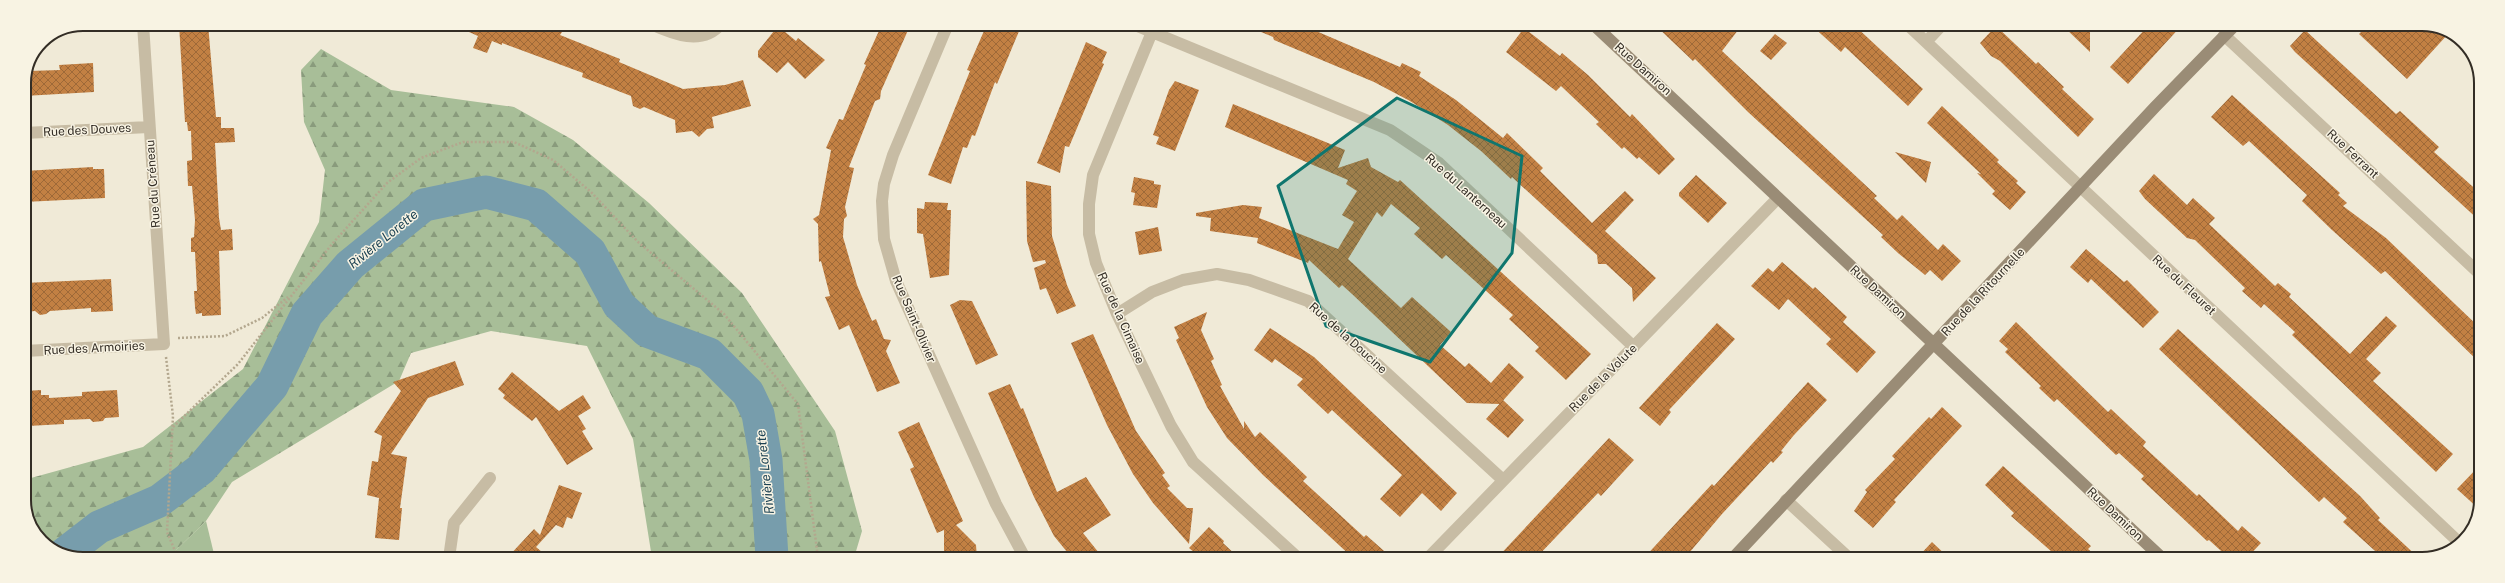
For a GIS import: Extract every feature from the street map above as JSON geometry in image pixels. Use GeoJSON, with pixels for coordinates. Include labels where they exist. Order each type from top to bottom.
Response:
{"type":"FeatureCollection","features":[{"type":"Feature","properties":{"kind":"street","name":"Rue du Créneau"},"geometry":{"type":"LineString","coordinates":[[143,31],[164,342]]}},
{"type":"Feature","properties":{"kind":"street"},"geometry":{"type":"LineString","coordinates":[[668,31],[681,36],[701,36],[712,31]]}},
{"type":"Feature","properties":{"kind":"street","name":"Rue Saint-Olivier"},"geometry":{"type":"LineString","coordinates":[[945,31],[893,155],[884,184],[882,201],[884,239],[896,281],[996,504],[1022,552]]}},
{"type":"Feature","properties":{"kind":"street","name":"Rue Damiron"},"geometry":{"type":"LineString","coordinates":[[1600,31],[2156,552]]}},
{"type":"Feature","properties":{"kind":"street","name":"Rue du Fleuret"},"geometry":{"type":"LineString","coordinates":[[1914,31],[2456,539]]}},
{"type":"Feature","properties":{"kind":"street"},"geometry":{"type":"LineString","coordinates":[[1926,42],[1936,31]]}},
{"type":"Feature","properties":{"kind":"street","name":"Rue de la Ritournelle"},"geometry":{"type":"LineString","coordinates":[[1738,552],[2228,31]]}},
{"type":"Feature","properties":{"kind":"street","name":"Rue de la Cimaise"},"geometry":{"type":"LineString","coordinates":[[1152,32],[1093,175],[1089,204],[1089,234],[1096,263],[1117,314],[1171,426],[1193,462],[1291,552]]}},
{"type":"Feature","properties":{"kind":"street","name":"Rue du Lanterneau"},"geometry":{"type":"LineString","coordinates":[[1152,32],[1390,130],[1414,145],[1439,163],[1634,347]]}},
{"type":"Feature","properties":{"kind":"street","name":"Rue Ferrant"},"geometry":{"type":"LineString","coordinates":[[2224,35],[2474,268]]}},
{"type":"Feature","properties":{"kind":"street","name":"Rue des Douves"},"geometry":{"type":"LineString","coordinates":[[31,134],[150,127]]}},
{"type":"Feature","properties":{"kind":"street","name":"Rue de la Volute"},"geometry":{"type":"LineString","coordinates":[[1434,552],[1778,198]]}},
{"type":"Feature","properties":{"kind":"street","name":"Rue de la Doucine"},"geometry":{"type":"LineString","coordinates":[[1117,314],[1152,292],[1183,280],[1217,274],[1249,280],[1308,301],[1503,480]]}},
{"type":"Feature","properties":{"kind":"street","name":"Rue des Armoiries"},"geometry":{"type":"LineString","coordinates":[[31,351],[164,342]]}},
{"type":"Feature","properties":{"kind":"street"},"geometry":{"type":"LineString","coordinates":[[450,552],[454,523],[490,478]]}},
{"type":"Feature","properties":{"kind":"street"},"geometry":{"type":"LineString","coordinates":[[1786,500],[1842,552]]}},
{"type":"Feature","properties":{"kind":"path"},"geometry":{"type":"LineString","coordinates":[[173,427],[238,364],[291,294],[332,244],[387,182],[421,158],[463,142],[514,142],[553,160],[591,192],[638,242],[724,314],[798,404],[817,552]]}},
{"type":"Feature","properties":{"kind":"path"},"geometry":{"type":"LineString","coordinates":[[175,552],[166,532],[173,427],[164,342],[191,336],[225,336],[262,318],[291,294]]}},
{"type":"Feature","properties":{"kind":"highlighted area"},"geometry":{"type":"Polygon","coordinates":[[[1397,98],[1522,156],[1512,253],[1430,362],[1326,326],[1278,186],[1397,98]]]}},
{"type":"Feature","properties":{"kind":"green space"},"geometry":{"type":"Polygon","coordinates":[[[321,49],[391,90],[514,107],[573,140],[649,203],[742,293],[835,431],[862,531],[856,552],[651,552],[633,439],[587,346],[491,331],[411,353],[399,381],[232,482],[206,521],[174,552],[83,552],[66,549],[51,541],[40,529],[35,520],[31,503],[31,478],[143,447],[243,369],[319,222],[325,170],[304,122],[301,70],[321,49]]]}},
{"type":"Feature","properties":{"kind":"green space"},"geometry":{"type":"Polygon","coordinates":[[[206,521],[214,552],[174,552],[206,521]]]}},
{"type":"Feature","properties":{"kind":"building"},"geometry":{"type":"Polygon","coordinates":[[[179,31],[209,31],[216,117],[221,117],[221,128],[234,128],[235,142],[215,143],[221,230],[232,229],[233,250],[219,251],[221,315],[202,316],[202,313],[196,314],[194,291],[197,291],[195,252],[191,252],[191,238],[194,237],[195,220],[192,186],[188,186],[187,161],[192,160],[191,131],[188,131],[187,122],[185,122],[179,31]]]}},
{"type":"Feature","properties":{"kind":"building"},"geometry":{"type":"Polygon","coordinates":[[[467,31],[560,31],[562,32],[560,35],[620,59],[619,62],[683,89],[725,85],[743,80],[751,106],[712,117],[714,128],[707,129],[699,137],[692,131],[676,133],[675,120],[644,107],[640,109],[633,106],[631,96],[582,77],[583,73],[502,43],[502,45],[492,41],[487,53],[473,48],[478,36],[467,31]]]}},
{"type":"Feature","properties":{"kind":"building"},"geometry":{"type":"Polygon","coordinates":[[[774,31],[784,31],[796,41],[798,38],[825,60],[805,79],[788,62],[777,73],[758,57],[758,51],[774,31]]]}},
{"type":"Feature","properties":{"kind":"building"},"geometry":{"type":"Polygon","coordinates":[[[879,31],[908,31],[881,91],[880,99],[875,101],[849,167],[854,168],[845,207],[847,216],[844,219],[843,237],[857,285],[872,321],[876,319],[884,339],[891,340],[886,351],[900,383],[877,392],[849,325],[839,330],[825,297],[830,296],[821,261],[819,262],[818,224],[813,219],[819,215],[831,150],[826,148],[839,119],[843,120],[866,65],[864,64],[879,31]]]}},
{"type":"Feature","properties":{"kind":"building"},"geometry":{"type":"Polygon","coordinates":[[[984,31],[1019,31],[997,84],[995,82],[975,136],[972,135],[967,148],[963,147],[951,184],[928,175],[970,71],[967,70],[984,31]]]}},
{"type":"Feature","properties":{"kind":"building"},"geometry":{"type":"Polygon","coordinates":[[[1258,31],[1316,31],[1400,67],[1402,63],[1421,72],[1419,76],[1456,100],[1503,138],[1507,133],[1543,168],[1540,171],[1592,223],[1625,191],[1634,200],[1605,231],[1656,278],[1633,302],[1632,288],[1606,264],[1598,264],[1597,255],[1512,177],[1511,179],[1481,151],[1448,125],[1410,101],[1374,82],[1274,40],[1273,37],[1258,31]]]}},
{"type":"Feature","properties":{"kind":"building"},"geometry":{"type":"Polygon","coordinates":[[[1522,31],[1528,31],[1560,56],[1562,53],[1588,75],[1630,117],[1632,114],[1675,159],[1659,175],[1639,157],[1637,159],[1624,147],[1622,149],[1596,124],[1599,122],[1561,86],[1556,91],[1506,52],[1522,31]]]}},
{"type":"Feature","properties":{"kind":"building"},"geometry":{"type":"Polygon","coordinates":[[[1661,31],[1737,31],[1722,51],[1877,196],[1874,198],[1897,220],[1902,215],[1938,250],[1943,244],[1961,261],[1942,281],[1930,270],[1925,275],[1898,253],[1881,237],[1883,235],[1748,112],[1695,59],[1693,61],[1661,31]]]}},
{"type":"Feature","properties":{"kind":"building"},"geometry":{"type":"Polygon","coordinates":[[[1818,31],[1860,31],[1923,89],[1908,106],[1845,47],[1841,52],[1818,31]]]}},
{"type":"Feature","properties":{"kind":"building"},"geometry":{"type":"Polygon","coordinates":[[[1991,31],[2001,31],[2036,64],[2038,62],[2064,87],[2062,89],[2094,119],[2078,137],[2000,61],[1991,56],[1980,43],[1991,31]]]}},
{"type":"Feature","properties":{"kind":"building"},"geometry":{"type":"Polygon","coordinates":[[[2068,31],[2090,31],[2090,52],[2068,31]]]}},
{"type":"Feature","properties":{"kind":"building"},"geometry":{"type":"Polygon","coordinates":[[[2143,31],[2177,31],[2128,84],[2110,67],[2143,31]]]}},
{"type":"Feature","properties":{"kind":"building"},"geometry":{"type":"Polygon","coordinates":[[[2304,31],[2306,31],[2396,114],[2400,111],[2439,147],[2434,152],[2474,188],[2474,216],[2295,52],[2290,46],[2304,31]]]}},
{"type":"Feature","properties":{"kind":"building"},"geometry":{"type":"Polygon","coordinates":[[[2362,31],[2422,31],[2432,32],[2445,37],[2407,79],[2359,34],[2362,31]]]}},
{"type":"Feature","properties":{"kind":"building"},"geometry":{"type":"Polygon","coordinates":[[[1775,34],[1787,43],[1771,60],[1760,51],[1775,34]]]}},
{"type":"Feature","properties":{"kind":"building"},"geometry":{"type":"Polygon","coordinates":[[[1086,42],[1107,52],[1102,63],[1104,64],[1069,147],[1065,146],[1060,173],[1037,163],[1086,42]]]}},
{"type":"Feature","properties":{"kind":"building"},"geometry":{"type":"Polygon","coordinates":[[[93,63],[94,92],[31,96],[33,71],[60,70],[59,65],[93,63]]]}},
{"type":"Feature","properties":{"kind":"building"},"geometry":{"type":"Polygon","coordinates":[[[1175,81],[1199,90],[1175,151],[1156,144],[1159,137],[1153,135],[1169,90],[1175,81]]]}},
{"type":"Feature","properties":{"kind":"building"},"geometry":{"type":"Polygon","coordinates":[[[2232,95],[2340,193],[2338,195],[2347,203],[2343,206],[2386,238],[2474,322],[2474,357],[2385,271],[2381,274],[2332,230],[2302,201],[2307,195],[2249,141],[2243,146],[2211,117],[2232,95]]]}},
{"type":"Feature","properties":{"kind":"building"},"geometry":{"type":"Polygon","coordinates":[[[1233,104],[1345,150],[1338,168],[1368,158],[1371,167],[1398,182],[1400,180],[1591,354],[1566,380],[1535,351],[1539,347],[1509,319],[1513,315],[1446,255],[1442,259],[1414,234],[1420,228],[1391,204],[1382,217],[1377,212],[1348,259],[1401,308],[1412,297],[1451,332],[1440,345],[1465,367],[1469,363],[1491,383],[1509,363],[1524,377],[1500,404],[1467,403],[1352,294],[1342,285],[1339,288],[1309,260],[1308,263],[1257,243],[1258,238],[1210,231],[1211,218],[1196,216],[1196,213],[1243,205],[1262,207],[1259,218],[1338,249],[1354,222],[1342,215],[1357,191],[1346,184],[1348,180],[1225,127],[1233,104]]]}},
{"type":"Feature","properties":{"kind":"building"},"geometry":{"type":"Polygon","coordinates":[[[1942,106],[1999,160],[1997,162],[2018,181],[2016,183],[2026,192],[2010,210],[1992,194],[1995,191],[1977,173],[1981,174],[1927,123],[1942,106]]]}},
{"type":"Feature","properties":{"kind":"building"},"geometry":{"type":"Polygon","coordinates":[[[1895,152],[1931,162],[1926,183],[1895,152]]]}},
{"type":"Feature","properties":{"kind":"building"},"geometry":{"type":"Polygon","coordinates":[[[93,167],[93,169],[104,169],[105,198],[31,202],[31,171],[93,167]]]}},
{"type":"Feature","properties":{"kind":"building"},"geometry":{"type":"Polygon","coordinates":[[[2154,174],[2187,205],[2193,198],[2215,218],[2209,224],[2275,286],[2278,283],[2291,294],[2289,297],[2350,354],[2386,316],[2397,326],[2366,359],[2381,373],[2373,381],[2453,454],[2436,472],[2292,335],[2295,332],[2264,304],[2261,308],[2242,291],[2245,288],[2195,240],[2187,238],[2145,199],[2139,191],[2154,174]]]}},
{"type":"Feature","properties":{"kind":"building"},"geometry":{"type":"Polygon","coordinates":[[[1696,175],[1727,203],[1708,223],[1679,196],[1679,193],[1696,175]]]}},
{"type":"Feature","properties":{"kind":"building"},"geometry":{"type":"Polygon","coordinates":[[[1134,177],[1154,181],[1154,184],[1161,185],[1157,208],[1133,205],[1135,193],[1131,192],[1134,177]]]}},
{"type":"Feature","properties":{"kind":"building"},"geometry":{"type":"Polygon","coordinates":[[[1026,181],[1051,186],[1052,236],[1067,285],[1076,306],[1057,314],[1046,288],[1040,290],[1034,268],[1046,263],[1045,260],[1033,262],[1027,241],[1026,181]]]}},
{"type":"Feature","properties":{"kind":"building"},"geometry":{"type":"Polygon","coordinates":[[[925,202],[948,203],[947,210],[951,210],[949,275],[930,278],[923,234],[917,233],[917,208],[924,209],[925,202]]]}},
{"type":"Feature","properties":{"kind":"building"},"geometry":{"type":"Polygon","coordinates":[[[1158,227],[1162,251],[1139,255],[1135,232],[1158,227]]]}},
{"type":"Feature","properties":{"kind":"building"},"geometry":{"type":"Polygon","coordinates":[[[2086,249],[2124,282],[2127,280],[2159,312],[2143,328],[2091,279],[2088,283],[2070,267],[2086,249]]]}},
{"type":"Feature","properties":{"kind":"building"},"geometry":{"type":"Polygon","coordinates":[[[1782,262],[1813,289],[1815,287],[1847,317],[1843,322],[1876,352],[1857,373],[1826,344],[1831,339],[1788,299],[1779,310],[1751,286],[1768,268],[1773,272],[1782,262]]]}},
{"type":"Feature","properties":{"kind":"building"},"geometry":{"type":"Polygon","coordinates":[[[111,279],[113,311],[91,312],[91,308],[50,311],[46,314],[40,315],[35,311],[31,311],[31,283],[111,279]]]}},
{"type":"Feature","properties":{"kind":"building"},"geometry":{"type":"Polygon","coordinates":[[[960,300],[972,301],[998,355],[976,365],[950,305],[960,300]]]}},
{"type":"Feature","properties":{"kind":"building"},"geometry":{"type":"Polygon","coordinates":[[[1207,312],[1201,330],[1214,359],[1211,361],[1222,385],[1220,386],[1244,429],[1244,421],[1255,437],[1260,432],[1307,477],[1303,481],[1364,537],[1366,535],[1385,552],[1346,552],[1263,475],[1227,438],[1207,407],[1176,340],[1179,338],[1174,327],[1207,312]]]}},
{"type":"Feature","properties":{"kind":"building"},"geometry":{"type":"Polygon","coordinates":[[[2016,322],[2108,412],[2111,409],[2146,442],[2143,446],[2197,496],[2199,494],[2238,531],[2242,526],[2261,543],[2253,552],[2222,552],[2209,540],[2207,541],[2141,479],[2144,476],[2119,453],[2116,455],[2057,399],[2054,402],[2039,388],[2041,386],[2005,352],[2008,349],[1999,341],[2016,322]]]}},
{"type":"Feature","properties":{"kind":"building"},"geometry":{"type":"Polygon","coordinates":[[[1717,323],[1735,339],[1669,410],[1671,412],[1660,426],[1639,408],[1717,323]]]}},
{"type":"Feature","properties":{"kind":"building"},"geometry":{"type":"Polygon","coordinates":[[[1270,328],[1314,357],[1457,493],[1441,511],[1422,493],[1400,517],[1380,499],[1402,475],[1332,410],[1328,414],[1297,385],[1303,379],[1275,359],[1272,363],[1254,350],[1270,328]]]}},
{"type":"Feature","properties":{"kind":"building"},"geometry":{"type":"Polygon","coordinates":[[[2178,329],[2360,496],[2380,518],[2378,520],[2412,552],[2376,552],[2343,522],[2347,518],[2324,497],[2319,502],[2159,349],[2178,329]]]}},
{"type":"Feature","properties":{"kind":"building"},"geometry":{"type":"Polygon","coordinates":[[[1093,334],[1136,431],[1165,473],[1162,475],[1170,486],[1167,488],[1187,508],[1193,508],[1189,544],[1153,503],[1133,474],[1107,425],[1071,343],[1093,334]]]}},
{"type":"Feature","properties":{"kind":"building"},"geometry":{"type":"Polygon","coordinates":[[[455,361],[464,385],[428,398],[391,454],[407,457],[400,508],[402,508],[399,540],[375,538],[379,498],[367,495],[372,461],[378,462],[382,436],[374,432],[401,391],[393,382],[455,361]]]}},
{"type":"Feature","properties":{"kind":"building"},"geometry":{"type":"Polygon","coordinates":[[[512,372],[559,411],[583,395],[591,408],[578,416],[586,429],[582,431],[593,449],[567,465],[536,417],[532,421],[503,398],[505,395],[498,389],[512,372]]]}},
{"type":"Feature","properties":{"kind":"building"},"geometry":{"type":"Polygon","coordinates":[[[1808,382],[1827,400],[1794,435],[1781,451],[1783,452],[1773,463],[1771,461],[1722,514],[1690,552],[1649,552],[1712,484],[1714,486],[1808,382]]]}},
{"type":"Feature","properties":{"kind":"building"},"geometry":{"type":"Polygon","coordinates":[[[1010,384],[1021,409],[1023,408],[1057,492],[1086,477],[1111,515],[1083,533],[1098,552],[1067,552],[1054,536],[1034,497],[988,393],[1010,384]]]}},
{"type":"Feature","properties":{"kind":"building"},"geometry":{"type":"Polygon","coordinates":[[[41,390],[41,395],[49,395],[49,398],[82,396],[82,392],[117,390],[119,417],[105,418],[103,421],[93,422],[90,419],[64,420],[64,424],[31,426],[31,391],[41,390]]]}},
{"type":"Feature","properties":{"kind":"building"},"geometry":{"type":"Polygon","coordinates":[[[1503,400],[1524,420],[1508,438],[1486,419],[1503,400]]]}},
{"type":"Feature","properties":{"kind":"building"},"geometry":{"type":"Polygon","coordinates":[[[1942,407],[1962,426],[1894,500],[1896,502],[1873,528],[1854,511],[1867,492],[1865,490],[1895,459],[1892,456],[1929,417],[1931,419],[1942,407]]]}},
{"type":"Feature","properties":{"kind":"building"},"geometry":{"type":"Polygon","coordinates":[[[919,422],[963,521],[956,525],[976,545],[977,552],[944,552],[944,530],[937,533],[910,469],[914,467],[898,432],[919,422]]]}},
{"type":"Feature","properties":{"kind":"building"},"geometry":{"type":"Polygon","coordinates":[[[1609,438],[1634,460],[1601,496],[1598,493],[1542,552],[1503,552],[1609,438]]]}},
{"type":"Feature","properties":{"kind":"building"},"geometry":{"type":"Polygon","coordinates":[[[2003,466],[2091,546],[2088,549],[2091,552],[2052,552],[2011,516],[2014,513],[1985,485],[2003,466]]]}},
{"type":"Feature","properties":{"kind":"building"},"geometry":{"type":"Polygon","coordinates":[[[2474,471],[2474,504],[2457,489],[2474,471]]]}},
{"type":"Feature","properties":{"kind":"building"},"geometry":{"type":"Polygon","coordinates":[[[559,485],[582,493],[572,519],[567,517],[563,528],[556,525],[536,547],[542,552],[513,552],[534,529],[540,535],[559,485]]]}},
{"type":"Feature","properties":{"kind":"building"},"geometry":{"type":"Polygon","coordinates":[[[1209,527],[1224,541],[1223,543],[1233,552],[1194,552],[1189,548],[1209,527]]]}},
{"type":"Feature","properties":{"kind":"building"},"geometry":{"type":"Polygon","coordinates":[[[1932,542],[1943,552],[1923,552],[1932,542]]]}},
{"type":"Feature","properties":{"kind":"waterway","name":"Rivière Lorette"},"geometry":{"type":"LineString","coordinates":[[69,550],[99,527],[159,501],[201,469],[272,386],[307,314],[350,265],[424,205],[486,192],[536,205],[590,252],[619,305],[647,331],[709,354],[748,393],[758,414],[766,460],[772,552]]}}]}
